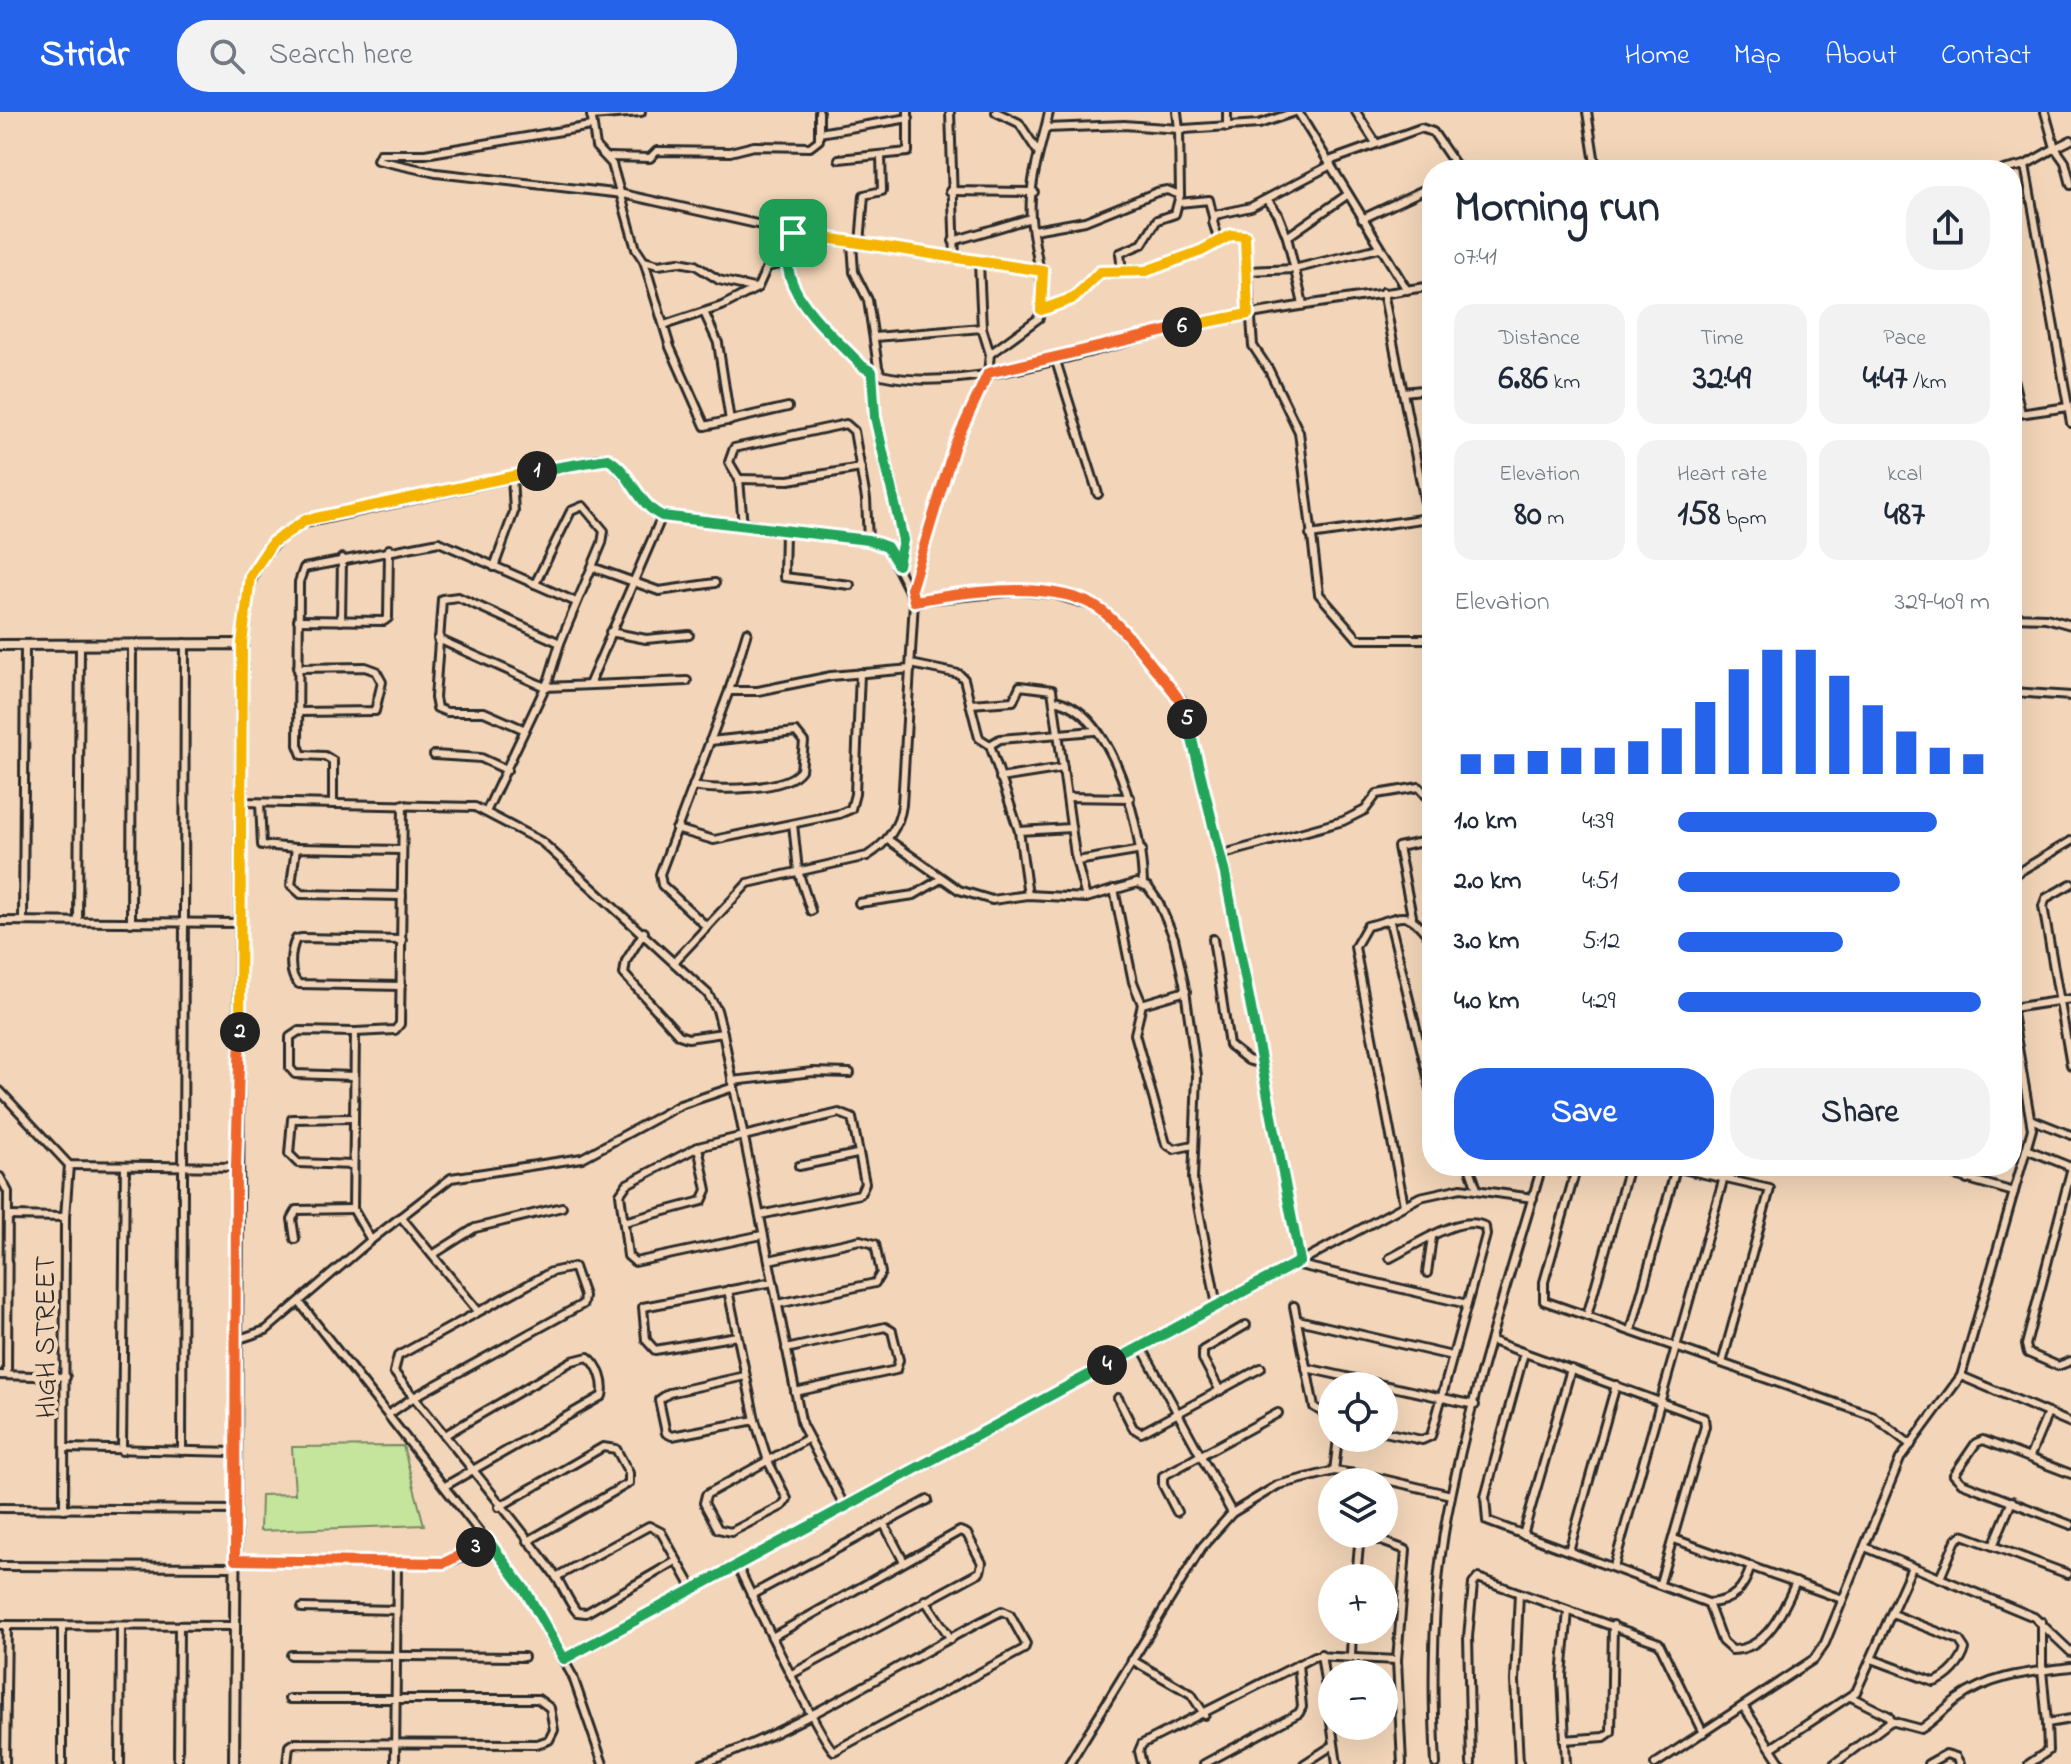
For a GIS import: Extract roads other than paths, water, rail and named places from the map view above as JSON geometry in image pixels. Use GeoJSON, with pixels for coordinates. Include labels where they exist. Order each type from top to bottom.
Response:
{"type":"FeatureCollection","features":[{"type":"Feature","properties":{"kind":"street"},"geometry":{"type":"LineString","coordinates":[[641,112],[591,114],[591,126],[596,147],[609,157],[623,194],[636,249],[644,261],[664,325],[705,426],[788,407]]}},
{"type":"Feature","properties":{"kind":"street"},"geometry":{"type":"LineString","coordinates":[[609,157],[650,158],[657,151],[730,152],[754,146],[810,147],[818,144],[819,112]]}},
{"type":"Feature","properties":{"kind":"street"},"geometry":{"type":"LineString","coordinates":[[950,112],[950,191],[955,259]]}},
{"type":"Feature","properties":{"kind":"street"},"geometry":{"type":"LineString","coordinates":[[996,112],[1019,123],[1038,152]]}},
{"type":"Feature","properties":{"kind":"street"},"geometry":{"type":"LineString","coordinates":[[990,354],[1035,323],[1041,310],[1043,271],[1031,218],[1038,152],[1049,112]]}},
{"type":"Feature","properties":{"kind":"street"},"geometry":{"type":"LineString","coordinates":[[1122,272],[1120,253],[1142,244],[1152,225],[1175,214],[1179,203],[1177,112]]}},
{"type":"Feature","properties":{"kind":"street"},"geometry":{"type":"LineString","coordinates":[[1227,112],[1227,127]]}},
{"type":"Feature","properties":{"kind":"street"},"geometry":{"type":"LineString","coordinates":[[1046,128],[1124,125],[1179,129],[1227,127],[1259,124],[1296,112],[1407,290]]}},
{"type":"Feature","properties":{"kind":"street"},"geometry":{"type":"LineString","coordinates":[[1356,112],[1376,143]]}},
{"type":"Feature","properties":{"kind":"street"},"geometry":{"type":"LineString","coordinates":[[1587,112],[1594,160]]}},
{"type":"Feature","properties":{"kind":"street"},"geometry":{"type":"LineString","coordinates":[[2045,112],[2055,148],[2065,162],[2071,185]]}},
{"type":"Feature","properties":{"kind":"street"},"geometry":{"type":"LineString","coordinates":[[819,133],[908,115],[910,150],[839,159]]}},
{"type":"Feature","properties":{"kind":"street"},"geometry":{"type":"LineString","coordinates":[[591,126],[425,154],[380,154],[377,160],[424,171],[623,194],[793,233],[1043,271]]}},
{"type":"Feature","properties":{"kind":"street"},"geometry":{"type":"LineString","coordinates":[[1213,217],[1251,207],[1330,163],[1413,129],[1433,132],[1452,160]]}},
{"type":"Feature","properties":{"kind":"street"},"geometry":{"type":"LineString","coordinates":[[2022,166],[2071,140]]}},
{"type":"Feature","properties":{"kind":"street"},"geometry":{"type":"LineString","coordinates":[[881,156],[882,190],[864,195],[854,272],[868,300],[881,375]]}},
{"type":"Feature","properties":{"kind":"street"},"geometry":{"type":"LineString","coordinates":[[2025,165],[2071,423]]}},
{"type":"Feature","properties":{"kind":"street"},"geometry":{"type":"LineString","coordinates":[[1034,230],[1085,221],[1157,192],[1167,190],[1180,195]]}},
{"type":"Feature","properties":{"kind":"street"},"geometry":{"type":"LineString","coordinates":[[950,191],[1034,192]]}},
{"type":"Feature","properties":{"kind":"street"},"geometry":{"type":"LineString","coordinates":[[1362,219],[1422,191]]}},
{"type":"Feature","properties":{"kind":"street"},"geometry":{"type":"LineString","coordinates":[[1287,237],[1347,195]]}},
{"type":"Feature","properties":{"kind":"street"},"geometry":{"type":"LineString","coordinates":[[1267,199],[1287,237],[1303,304]]}},
{"type":"Feature","properties":{"kind":"street"},"geometry":{"type":"LineString","coordinates":[[1179,203],[1209,200],[1219,241]]}},
{"type":"Feature","properties":{"kind":"street"},"geometry":{"type":"LineString","coordinates":[[953,241],[1031,218]]}},
{"type":"Feature","properties":{"kind":"street"},"geometry":{"type":"LineString","coordinates":[[793,233],[785,263],[813,316],[872,372],[881,375],[941,378],[988,373],[1248,314],[1422,288]]}},
{"type":"Feature","properties":{"kind":"street"},"geometry":{"type":"LineString","coordinates":[[1041,310],[1074,298],[1100,272],[1146,271],[1235,233],[1245,236],[1248,314],[1253,346],[1269,370],[1299,432],[1319,594],[1355,638],[1422,639]]}},
{"type":"Feature","properties":{"kind":"street"},"geometry":{"type":"LineString","coordinates":[[1248,271],[1294,269],[1379,248]]}},
{"type":"Feature","properties":{"kind":"street"},"geometry":{"type":"LineString","coordinates":[[644,261],[658,265],[686,263],[705,269],[719,280],[758,287]]}},
{"type":"Feature","properties":{"kind":"street"},"geometry":{"type":"LineString","coordinates":[[664,325],[704,312],[758,287],[767,267],[785,263]]}},
{"type":"Feature","properties":{"kind":"street"},"geometry":{"type":"LineString","coordinates":[[911,589],[955,444],[988,373],[990,354],[982,328],[979,263]]}},
{"type":"Feature","properties":{"kind":"street"},"geometry":{"type":"LineString","coordinates":[[1383,292],[1422,490]]}},
{"type":"Feature","properties":{"kind":"street"},"geometry":{"type":"LineString","coordinates":[[704,312],[718,343],[730,421]]}},
{"type":"Feature","properties":{"kind":"street"},"geometry":{"type":"LineString","coordinates":[[875,337],[982,328]]}},
{"type":"Feature","properties":{"kind":"street"},"geometry":{"type":"LineString","coordinates":[[1055,358],[1098,494]]}},
{"type":"Feature","properties":{"kind":"street"},"geometry":{"type":"LineString","coordinates":[[872,372],[875,417],[903,540],[898,565]]}},
{"type":"Feature","properties":{"kind":"street"},"geometry":{"type":"LineString","coordinates":[[1403,392],[1422,390]]}},
{"type":"Feature","properties":{"kind":"street"},"geometry":{"type":"LineString","coordinates":[[2022,413],[2068,407]]}},
{"type":"Feature","properties":{"kind":"street"},"geometry":{"type":"LineString","coordinates":[[743,526],[739,479],[729,462],[734,448],[841,424],[851,426],[854,431],[868,540]]}},
{"type":"Feature","properties":{"kind":"street"},"geometry":{"type":"LineString","coordinates":[[234,1764],[242,644],[250,576],[266,550],[296,525],[512,476],[608,459],[650,509],[662,516],[868,540],[887,547],[911,589],[914,601],[900,819],[887,839],[867,856],[748,883],[675,961]]}},
{"type":"Feature","properties":{"kind":"street"},"geometry":{"type":"LineString","coordinates":[[739,479],[789,480],[861,468]]}},
{"type":"Feature","properties":{"kind":"street"},"geometry":{"type":"LineString","coordinates":[[494,567],[514,512],[512,476]]}},
{"type":"Feature","properties":{"kind":"street"},"geometry":{"type":"LineString","coordinates":[[486,812],[545,687],[592,567],[604,531],[589,510],[574,507],[535,584]]}},
{"type":"Feature","properties":{"kind":"street"},"geometry":{"type":"LineString","coordinates":[[589,685],[662,516]]}},
{"type":"Feature","properties":{"kind":"street"},"geometry":{"type":"LineString","coordinates":[[1310,535],[1422,519]]}},
{"type":"Feature","properties":{"kind":"street"},"geometry":{"type":"LineString","coordinates":[[785,531],[784,577],[850,585]]}},
{"type":"Feature","properties":{"kind":"street"},"geometry":{"type":"LineString","coordinates":[[333,804],[333,761],[298,752],[299,582],[304,568],[342,558],[439,542],[576,602]]}},
{"type":"Feature","properties":{"kind":"street"},"geometry":{"type":"LineString","coordinates":[[298,620],[380,622],[388,618],[389,549]]}},
{"type":"Feature","properties":{"kind":"street"},"geometry":{"type":"LineString","coordinates":[[341,621],[342,558]]}},
{"type":"Feature","properties":{"kind":"street"},"geometry":{"type":"LineString","coordinates":[[592,567],[632,583],[667,591],[715,583]]}},
{"type":"Feature","properties":{"kind":"street"},"geometry":{"type":"LineString","coordinates":[[914,601],[989,592],[1039,592],[1094,606],[1104,613],[1181,699],[1220,855],[1298,1262]]}},
{"type":"Feature","properties":{"kind":"street"},"geometry":{"type":"LineString","coordinates":[[523,729],[495,714],[447,712],[437,708],[441,603],[450,595],[560,643]]}},
{"type":"Feature","properties":{"kind":"street"},"geometry":{"type":"LineString","coordinates":[[2022,617],[2046,618],[2071,625]]}},
{"type":"Feature","properties":{"kind":"street"},"geometry":{"type":"LineString","coordinates":[[610,632],[646,639],[689,635]]}},
{"type":"Feature","properties":{"kind":"street"},"geometry":{"type":"LineString","coordinates":[[707,927],[660,880],[676,829],[729,691],[747,632]]}},
{"type":"Feature","properties":{"kind":"street"},"geometry":{"type":"LineString","coordinates":[[438,639],[545,687],[687,681]]}},
{"type":"Feature","properties":{"kind":"street"},"geometry":{"type":"LineString","coordinates":[[182,1451],[185,643]]}},
{"type":"Feature","properties":{"kind":"street"},"geometry":{"type":"LineString","coordinates":[[78,921],[80,644]]}},
{"type":"Feature","properties":{"kind":"street"},"geometry":{"type":"LineString","coordinates":[[0,645],[242,644]]}},
{"type":"Feature","properties":{"kind":"street"},"geometry":{"type":"LineString","coordinates":[[23,921],[25,645]]}},
{"type":"Feature","properties":{"kind":"street"},"geometry":{"type":"LineString","coordinates":[[131,923],[132,645]]}},
{"type":"Feature","properties":{"kind":"street"},"geometry":{"type":"LineString","coordinates":[[729,691],[758,691],[911,666],[959,674],[979,738],[990,745],[1019,831],[1028,895]]}},
{"type":"Feature","properties":{"kind":"street"},"geometry":{"type":"LineString","coordinates":[[297,668],[365,667],[376,671],[382,682],[375,711],[298,712]]}},
{"type":"Feature","properties":{"kind":"street"},"geometry":{"type":"LineString","coordinates":[[676,829],[714,840],[839,814],[854,803],[860,673]]}},
{"type":"Feature","properties":{"kind":"street"},"geometry":{"type":"LineString","coordinates":[[970,704],[1013,701],[1020,686],[1050,689],[1071,828],[1086,898]]}},
{"type":"Feature","properties":{"kind":"street"},"geometry":{"type":"LineString","coordinates":[[2022,693],[2071,696]]}},
{"type":"Feature","properties":{"kind":"street"},"geometry":{"type":"LineString","coordinates":[[1054,700],[1079,709],[1114,760],[1130,798],[1142,850],[1143,884],[1159,903],[1174,938],[1186,991],[1197,1075],[1193,1179],[1217,1306]]}},
{"type":"Feature","properties":{"kind":"street"},"geometry":{"type":"LineString","coordinates":[[990,745],[1000,739],[1094,731]]}},
{"type":"Feature","properties":{"kind":"street"},"geometry":{"type":"LineString","coordinates":[[693,786],[731,790],[788,780],[801,770],[804,742],[796,732],[710,741]]}},
{"type":"Feature","properties":{"kind":"street"},"geometry":{"type":"LineString","coordinates":[[434,755],[481,758],[507,770]]}},
{"type":"Feature","properties":{"kind":"street"},"geometry":{"type":"LineString","coordinates":[[1000,778],[1063,768]]}},
{"type":"Feature","properties":{"kind":"street"},"geometry":{"type":"LineString","coordinates":[[1220,855],[1343,821],[1365,810],[1377,794],[1419,787],[1422,790]]}},
{"type":"Feature","properties":{"kind":"street"},"geometry":{"type":"LineString","coordinates":[[1067,797],[1130,798]]}},
{"type":"Feature","properties":{"kind":"street"},"geometry":{"type":"LineString","coordinates":[[240,802],[469,805],[486,812],[536,837],[644,932],[714,1003],[723,1033],[762,1235],[807,1439],[845,1507]]}},
{"type":"Feature","properties":{"kind":"street"},"geometry":{"type":"LineString","coordinates":[[260,803],[262,845],[401,850]]}},
{"type":"Feature","properties":{"kind":"street"},"geometry":{"type":"LineString","coordinates":[[354,1076],[295,1074],[290,1068],[290,1037],[299,1031],[355,1032],[398,1028],[403,804]]}},
{"type":"Feature","properties":{"kind":"street"},"geometry":{"type":"LineString","coordinates":[[793,824],[798,871],[811,911]]}},
{"type":"Feature","properties":{"kind":"street"},"geometry":{"type":"LineString","coordinates":[[1019,831],[1071,828]]}},
{"type":"Feature","properties":{"kind":"street"},"geometry":{"type":"LineString","coordinates":[[887,839],[941,879],[966,893],[992,900],[1028,895],[1086,898],[1143,884]]}},
{"type":"Feature","properties":{"kind":"street"},"geometry":{"type":"LineString","coordinates":[[2022,870],[2071,841]]}},
{"type":"Feature","properties":{"kind":"street"},"geometry":{"type":"LineString","coordinates":[[1422,842],[1398,847],[1412,916],[1422,928]]}},
{"type":"Feature","properties":{"kind":"street"},"geometry":{"type":"LineString","coordinates":[[296,848],[291,885],[296,893],[402,896]]}},
{"type":"Feature","properties":{"kind":"street"},"geometry":{"type":"LineString","coordinates":[[1077,861],[1142,850]]}},
{"type":"Feature","properties":{"kind":"street"},"geometry":{"type":"LineString","coordinates":[[859,903],[914,895],[941,879]]}},
{"type":"Feature","properties":{"kind":"street"},"geometry":{"type":"LineString","coordinates":[[2071,884],[2046,898],[2043,906],[2071,1065]]}},
{"type":"Feature","properties":{"kind":"street"},"geometry":{"type":"LineString","coordinates":[[1114,889],[1133,982],[1142,1004],[1135,1034],[1166,1144],[1174,1149],[1193,1145]]}},
{"type":"Feature","properties":{"kind":"street"},"geometry":{"type":"LineString","coordinates":[[1404,1205],[1355,956],[1365,927],[1412,916]]}},
{"type":"Feature","properties":{"kind":"street"},"geometry":{"type":"LineString","coordinates":[[0,921],[240,923]]}},
{"type":"Feature","properties":{"kind":"street"},"geometry":{"type":"LineString","coordinates":[[1390,922],[1422,1052]]}},
{"type":"Feature","properties":{"kind":"street"},"geometry":{"type":"LineString","coordinates":[[644,932],[626,961],[624,974],[679,1035],[688,1038],[723,1033]]}},
{"type":"Feature","properties":{"kind":"street"},"geometry":{"type":"LineString","coordinates":[[401,986],[299,984],[292,975],[296,939],[402,940]]}},
{"type":"Feature","properties":{"kind":"street"},"geometry":{"type":"LineString","coordinates":[[1213,939],[1229,1045],[1248,1060],[1262,1064]]}},
{"type":"Feature","properties":{"kind":"street"},"geometry":{"type":"LineString","coordinates":[[1142,1004],[1186,991]]}},
{"type":"Feature","properties":{"kind":"street"},"geometry":{"type":"LineString","coordinates":[[2022,1008],[2071,999]]}},
{"type":"Feature","properties":{"kind":"street"},"geometry":{"type":"LineString","coordinates":[[355,1032],[353,1209],[371,1240]]}},
{"type":"Feature","properties":{"kind":"street"},"geometry":{"type":"LineString","coordinates":[[2022,1062],[2033,1120],[2022,1163]]}},
{"type":"Feature","properties":{"kind":"street"},"geometry":{"type":"LineString","coordinates":[[235,1340],[255,1336],[300,1303],[371,1240],[457,1175],[582,1158],[680,1105],[733,1084],[813,1072],[850,1073]]}},
{"type":"Feature","properties":{"kind":"street"},"geometry":{"type":"LineString","coordinates":[[0,1091],[69,1165],[236,1167]]}},
{"type":"Feature","properties":{"kind":"street"},"geometry":{"type":"LineString","coordinates":[[760,1215],[860,1194],[865,1183],[852,1118],[847,1114],[698,1147],[623,1187],[620,1194],[628,1256],[641,1262],[762,1235]]}},
{"type":"Feature","properties":{"kind":"street"},"geometry":{"type":"LineString","coordinates":[[353,1165],[298,1163],[289,1154],[292,1119],[354,1118]]}},
{"type":"Feature","properties":{"kind":"street"},"geometry":{"type":"LineString","coordinates":[[2033,1120],[2071,1135]]}},
{"type":"Feature","properties":{"kind":"street"},"geometry":{"type":"LineString","coordinates":[[624,1222],[702,1201],[707,1190],[698,1147]]}},
{"type":"Feature","properties":{"kind":"street"},"geometry":{"type":"LineString","coordinates":[[2026,1149],[2071,1169],[2026,1345],[2028,1353],[2058,1366],[2071,1361]]}},
{"type":"Feature","properties":{"kind":"street"},"geometry":{"type":"LineString","coordinates":[[799,1166],[857,1154]]}},
{"type":"Feature","properties":{"kind":"street","name":"HIGH STREET"},"geometry":{"type":"LineString","coordinates":[[64,1509],[65,1217],[69,1165]]}},
{"type":"Feature","properties":{"kind":"street"},"geometry":{"type":"LineString","coordinates":[[122,1451],[125,1166]]}},
{"type":"Feature","properties":{"kind":"street"},"geometry":{"type":"LineString","coordinates":[[1472,1176],[1477,1189]]}},
{"type":"Feature","properties":{"kind":"street"},"geometry":{"type":"LineString","coordinates":[[1436,1764],[1432,1698],[1439,1580],[1451,1495],[1539,1176]]}},
{"type":"Feature","properties":{"kind":"street"},"geometry":{"type":"LineString","coordinates":[[1574,1176],[1543,1297],[1548,1303],[1873,1416],[1911,1445]]}},
{"type":"Feature","properties":{"kind":"street"},"geometry":{"type":"LineString","coordinates":[[1587,1316],[1626,1176]]}},
{"type":"Feature","properties":{"kind":"street"},"geometry":{"type":"LineString","coordinates":[[1631,1331],[1670,1176]]}},
{"type":"Feature","properties":{"kind":"street"},"geometry":{"type":"LineString","coordinates":[[1719,1176],[1767,1186],[1770,1191],[1722,1363]]}},
{"type":"Feature","properties":{"kind":"street"},"geometry":{"type":"LineString","coordinates":[[1954,1176],[2014,1192]]}},
{"type":"Feature","properties":{"kind":"street"},"geometry":{"type":"LineString","coordinates":[[1967,1180],[1968,1176]]}},
{"type":"Feature","properties":{"kind":"street"},"geometry":{"type":"LineString","coordinates":[[1655,1764],[1808,1666],[1825,1643],[1897,1465],[1961,1376],[2018,1176]]}},
{"type":"Feature","properties":{"kind":"street"},"geometry":{"type":"LineString","coordinates":[[0,1177],[7,1187],[8,1216],[4,1375],[66,1377]]}},
{"type":"Feature","properties":{"kind":"street"},"geometry":{"type":"LineString","coordinates":[[1614,1566],[1724,1177]]}},
{"type":"Feature","properties":{"kind":"street"},"geometry":{"type":"LineString","coordinates":[[564,1659],[1404,1205],[1445,1189],[1477,1189],[1533,1198]]}},
{"type":"Feature","properties":{"kind":"street"},"geometry":{"type":"LineString","coordinates":[[434,1254],[475,1228],[562,1207]]}},
{"type":"Feature","properties":{"kind":"street"},"geometry":{"type":"LineString","coordinates":[[295,1239],[291,1224],[297,1210],[353,1209]]}},
{"type":"Feature","properties":{"kind":"street"},"geometry":{"type":"LineString","coordinates":[[8,1216],[65,1217]]}},
{"type":"Feature","properties":{"kind":"street"},"geometry":{"type":"LineString","coordinates":[[401,1217],[478,1311]]}},
{"type":"Feature","properties":{"kind":"street"},"geometry":{"type":"LineString","coordinates":[[1390,1258],[1466,1222],[1485,1227],[1486,1235],[1434,1428],[1427,1440],[1398,1435]]}},
{"type":"Feature","properties":{"kind":"street"},"geometry":{"type":"LineString","coordinates":[[1427,1273],[1432,1237]]}},
{"type":"Feature","properties":{"kind":"street"},"geometry":{"type":"LineString","coordinates":[[769,1260],[860,1240],[875,1244],[881,1273],[875,1283],[778,1304]]}},
{"type":"Feature","properties":{"kind":"street"},"geometry":{"type":"LineString","coordinates":[[1298,1262],[1467,1304]]}},
{"type":"Feature","properties":{"kind":"street"},"geometry":{"type":"LineString","coordinates":[[389,1414],[414,1397],[578,1308],[583,1304],[584,1296],[574,1267],[568,1266],[478,1311],[395,1360],[394,1372],[414,1397],[445,1435],[499,1507],[556,1577],[573,1606],[581,1613],[676,1561]]}},
{"type":"Feature","properties":{"kind":"street"},"geometry":{"type":"LineString","coordinates":[[737,1336],[661,1350],[651,1348],[646,1340],[642,1310],[645,1305],[773,1282]]}},
{"type":"Feature","properties":{"kind":"street"},"geometry":{"type":"LineString","coordinates":[[728,1290],[755,1420],[768,1461],[787,1494],[785,1503],[731,1532],[722,1532],[704,1503],[706,1495],[768,1461],[807,1439]]}},
{"type":"Feature","properties":{"kind":"street"},"geometry":{"type":"LineString","coordinates":[[300,1303],[525,1590],[564,1659],[603,1764]]}},
{"type":"Feature","properties":{"kind":"street"},"geometry":{"type":"LineString","coordinates":[[1294,1306],[1314,1407],[1318,1409]]}},
{"type":"Feature","properties":{"kind":"street"},"geometry":{"type":"LineString","coordinates":[[1298,1320],[1452,1356]]}},
{"type":"Feature","properties":{"kind":"street"},"geometry":{"type":"LineString","coordinates":[[1220,1391],[1203,1359],[1203,1350],[1246,1325]]}},
{"type":"Feature","properties":{"kind":"street"},"geometry":{"type":"LineString","coordinates":[[786,1349],[885,1327],[892,1331],[899,1360],[896,1370],[795,1392]]}},
{"type":"Feature","properties":{"kind":"street"},"geometry":{"type":"LineString","coordinates":[[1492,1341],[1700,1415],[1705,1423],[1660,1583]]}},
{"type":"Feature","properties":{"kind":"street"},"geometry":{"type":"LineString","coordinates":[[1141,1346],[1232,1513]]}},
{"type":"Feature","properties":{"kind":"street"},"geometry":{"type":"LineString","coordinates":[[1524,1353],[1484,1508],[1487,1521],[1708,1603],[1734,1597],[1743,1589],[1751,1566]]}},
{"type":"Feature","properties":{"kind":"street"},"geometry":{"type":"LineString","coordinates":[[445,1435],[572,1361],[588,1357],[596,1362],[604,1388],[602,1396],[445,1486]]}},
{"type":"Feature","properties":{"kind":"street"},"geometry":{"type":"LineString","coordinates":[[1118,1398],[1133,1428],[1141,1433],[1261,1368]]}},
{"type":"Feature","properties":{"kind":"street"},"geometry":{"type":"LineString","coordinates":[[1306,1368],[1475,1405]]}},
{"type":"Feature","properties":{"kind":"street"},"geometry":{"type":"LineString","coordinates":[[1523,1535],[1571,1369]]}},
{"type":"Feature","properties":{"kind":"street"},"geometry":{"type":"LineString","coordinates":[[745,1376],[669,1393],[659,1400],[658,1405],[666,1433],[672,1436],[755,1420]]}},
{"type":"Feature","properties":{"kind":"street"},"geometry":{"type":"LineString","coordinates":[[1961,1376],[2071,1423]]}},
{"type":"Feature","properties":{"kind":"street"},"geometry":{"type":"LineString","coordinates":[[1569,1551],[1616,1385]]}},
{"type":"Feature","properties":{"kind":"street"},"geometry":{"type":"LineString","coordinates":[[1177,1512],[1163,1485],[1163,1476],[1278,1413]]}},
{"type":"Feature","properties":{"kind":"street"},"geometry":{"type":"LineString","coordinates":[[2030,1456],[2048,1413]]}},
{"type":"Feature","properties":{"kind":"street"},"geometry":{"type":"LineString","coordinates":[[2071,1474],[1981,1440],[1954,1473],[1962,1483],[2071,1525]]}},
{"type":"Feature","properties":{"kind":"street"},"geometry":{"type":"LineString","coordinates":[[499,1507],[603,1447],[616,1449],[629,1473],[629,1483],[528,1541]]}},
{"type":"Feature","properties":{"kind":"street"},"geometry":{"type":"LineString","coordinates":[[66,1448],[235,1452]]}},
{"type":"Feature","properties":{"kind":"street"},"geometry":{"type":"LineString","coordinates":[[1069,1764],[1202,1547],[1232,1513],[1278,1485],[1318,1475]]}},
{"type":"Feature","properties":{"kind":"street"},"geometry":{"type":"LineString","coordinates":[[1398,1485],[1451,1495]]}},
{"type":"Feature","properties":{"kind":"street"},"geometry":{"type":"LineString","coordinates":[[751,1595],[928,1500]]}},
{"type":"Feature","properties":{"kind":"street"},"geometry":{"type":"LineString","coordinates":[[1993,1546],[2012,1501]]}},
{"type":"Feature","properties":{"kind":"street"},"geometry":{"type":"LineString","coordinates":[[0,1508],[235,1510]]}},
{"type":"Feature","properties":{"kind":"street"},"geometry":{"type":"LineString","coordinates":[[884,1524],[904,1562]]}},
{"type":"Feature","properties":{"kind":"street"},"geometry":{"type":"LineString","coordinates":[[556,1577],[649,1526],[661,1532],[693,1589]]}},
{"type":"Feature","properties":{"kind":"street"},"geometry":{"type":"LineString","coordinates":[[772,1637],[960,1531],[967,1534],[982,1563],[980,1572],[792,1674]]}},
{"type":"Feature","properties":{"kind":"street"},"geometry":{"type":"LineString","coordinates":[[1940,1578],[1958,1537],[1971,1536],[2068,1574]]}},
{"type":"Feature","properties":{"kind":"street"},"geometry":{"type":"LineString","coordinates":[[0,1566],[451,1562],[487,1539]]}},
{"type":"Feature","properties":{"kind":"street"},"geometry":{"type":"LineString","coordinates":[[1674,1539],[1842,1599]]}},
{"type":"Feature","properties":{"kind":"street"},"geometry":{"type":"LineString","coordinates":[[1142,1764],[1139,1749],[1142,1744],[1321,1654],[1397,1660],[1406,1550],[1398,1547]]}},
{"type":"Feature","properties":{"kind":"street"},"geometry":{"type":"LineString","coordinates":[[1865,1547],[2042,1622],[2071,1652]]}},
{"type":"Feature","properties":{"kind":"street"},"geometry":{"type":"LineString","coordinates":[[395,1764],[397,1563]]}},
{"type":"Feature","properties":{"kind":"street"},"geometry":{"type":"LineString","coordinates":[[702,1764],[757,1744],[813,1716],[1002,1611],[1010,1615],[1026,1644],[1024,1649],[838,1751],[828,1747],[813,1716],[792,1674],[751,1595],[737,1565]]}},
{"type":"Feature","properties":{"kind":"street"},"geometry":{"type":"LineString","coordinates":[[1771,1748],[1851,1697],[1872,1659],[1912,1567]]}},
{"type":"Feature","properties":{"kind":"street"},"geometry":{"type":"LineString","coordinates":[[1471,1764],[1468,1637],[1473,1584],[1478,1578],[1490,1579],[1519,1593],[1653,1639],[1662,1646],[1703,1733]]}},
{"type":"Feature","properties":{"kind":"street"},"geometry":{"type":"LineString","coordinates":[[1708,1603],[1725,1647],[1742,1649],[1777,1622],[1796,1582]]}},
{"type":"Feature","properties":{"kind":"street"},"geometry":{"type":"LineString","coordinates":[[1519,1593],[1515,1681],[1519,1764]]}},
{"type":"Feature","properties":{"kind":"street"},"geometry":{"type":"LineString","coordinates":[[925,1600],[951,1639]]}},
{"type":"Feature","properties":{"kind":"street"},"geometry":{"type":"LineString","coordinates":[[302,1608],[396,1610]]}},
{"type":"Feature","properties":{"kind":"street"},"geometry":{"type":"LineString","coordinates":[[1566,1764],[1562,1676],[1568,1611]]}},
{"type":"Feature","properties":{"kind":"street"},"geometry":{"type":"LineString","coordinates":[[1872,1659],[1934,1682],[1947,1675],[1963,1657],[1965,1649],[1959,1640],[1892,1614]]}},
{"type":"Feature","properties":{"kind":"street"},"geometry":{"type":"LineString","coordinates":[[2029,1764],[2048,1751],[2042,1622]]}},
{"type":"Feature","properties":{"kind":"street"},"geometry":{"type":"LineString","coordinates":[[5,1764],[3,1625],[235,1626]]}},
{"type":"Feature","properties":{"kind":"street"},"geometry":{"type":"LineString","coordinates":[[1564,1740],[1604,1737],[1611,1732],[1613,1625]]}},
{"type":"Feature","properties":{"kind":"street"},"geometry":{"type":"LineString","coordinates":[[62,1626],[62,1764]]}},
{"type":"Feature","properties":{"kind":"street"},"geometry":{"type":"LineString","coordinates":[[120,1764],[121,1626]]}},
{"type":"Feature","properties":{"kind":"street"},"geometry":{"type":"LineString","coordinates":[[178,1764],[179,1626]]}},
{"type":"Feature","properties":{"kind":"street"},"geometry":{"type":"LineString","coordinates":[[1351,1644],[1351,1656]]}},
{"type":"Feature","properties":{"kind":"street"},"geometry":{"type":"LineString","coordinates":[[1321,1654],[1337,1764]]}},
{"type":"Feature","properties":{"kind":"street"},"geometry":{"type":"LineString","coordinates":[[291,1655],[524,1657]]}},
{"type":"Feature","properties":{"kind":"street"},"geometry":{"type":"LineString","coordinates":[[1132,1660],[1191,1694],[1205,1715]]}},
{"type":"Feature","properties":{"kind":"street"},"geometry":{"type":"LineString","coordinates":[[1204,1764],[1299,1713],[1302,1707],[1298,1664]]}},
{"type":"Feature","properties":{"kind":"street"},"geometry":{"type":"LineString","coordinates":[[1851,1697],[1889,1716],[1891,1721],[1921,1729],[1984,1683],[2071,1667]]}},
{"type":"Feature","properties":{"kind":"street"},"geometry":{"type":"LineString","coordinates":[[1398,1681],[1402,1764]]}},
{"type":"Feature","properties":{"kind":"street"},"geometry":{"type":"LineString","coordinates":[[287,1764],[290,1744],[537,1744],[549,1740],[554,1730],[550,1708],[538,1699],[395,1702],[289,1699]]}},
{"type":"Feature","properties":{"kind":"street"},"geometry":{"type":"LineString","coordinates":[[1743,1706],[1781,1764]]}},
{"type":"Feature","properties":{"kind":"street"},"geometry":{"type":"LineString","coordinates":[[2047,1723],[2071,1719]]}},
{"type":"Feature","properties":{"kind":"street"},"geometry":{"type":"LineString","coordinates":[[1834,1764],[1891,1721]]}},
{"type":"Feature","properties":{"kind":"street"},"geometry":{"type":"LineString","coordinates":[[1304,1764],[1332,1746]]}},
{"type":"Feature","properties":{"kind":"street"},"geometry":{"type":"LineString","coordinates":[[1928,1764],[1946,1754],[1954,1755],[1960,1764]]}}]}
